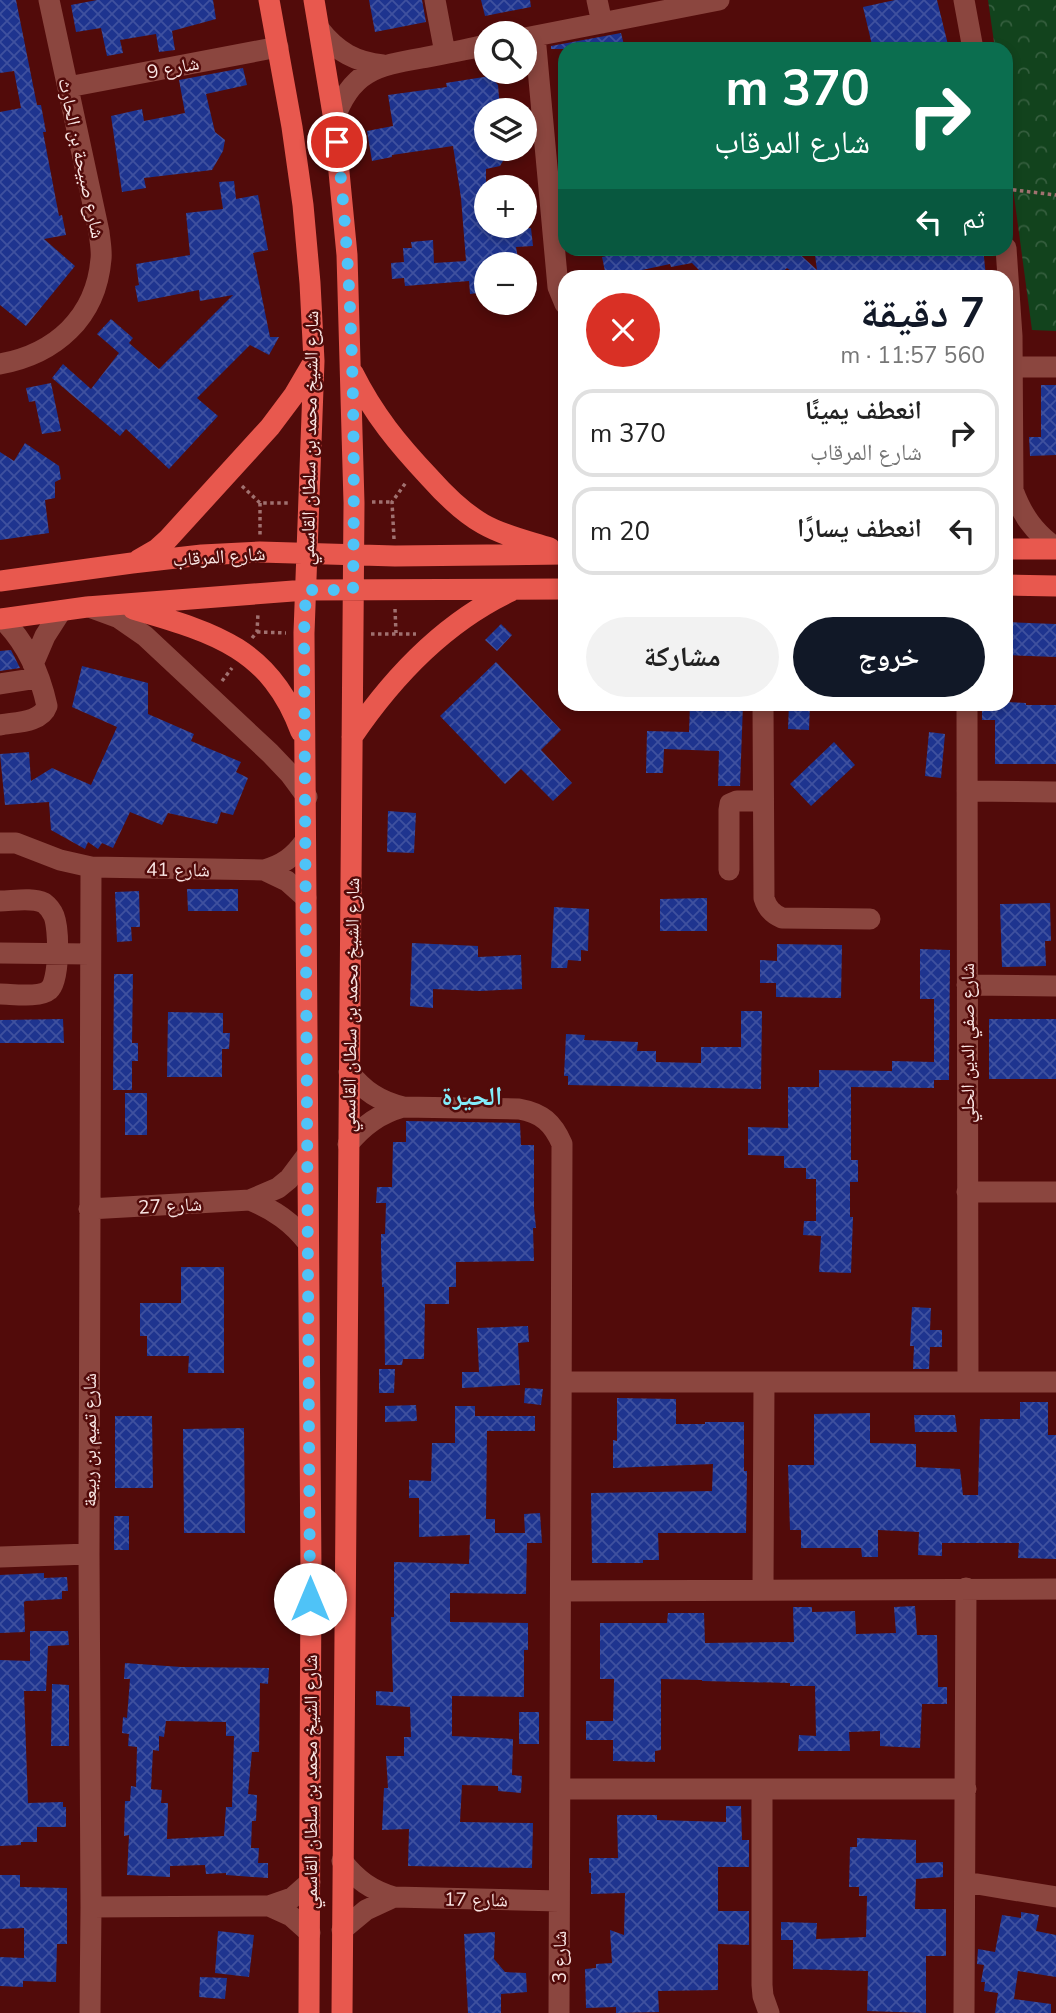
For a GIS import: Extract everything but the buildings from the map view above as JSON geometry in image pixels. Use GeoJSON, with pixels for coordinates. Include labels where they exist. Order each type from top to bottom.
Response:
{"type":"FeatureCollection","features":[{"type":"Feature","properties":{"kind":"main road","name":"شارع الشيخ محمد بن سلطان القاسمي"},"geometry":{"type":"LineString","coordinates":[[269,0],[303,205],[314,361],[306,590],[305,742],[310,1573],[309,2013]]}},
{"type":"Feature","properties":{"kind":"main road","name":"شارع الشيخ محمد بن سلطان القاسمي"},"geometry":{"type":"LineString","coordinates":[[314,0],[334,120],[347,255],[351,368],[353,590],[342,2013]]}},
{"type":"Feature","properties":{"kind":"main road"},"geometry":{"type":"LineString","coordinates":[[132,563],[157,549],[168,539],[270,427],[295,395],[314,361]]}},
{"type":"Feature","properties":{"kind":"main road"},"geometry":{"type":"LineString","coordinates":[[351,368],[380,420],[451,501],[485,526],[558,551]]}},
{"type":"Feature","properties":{"kind":"main road"},"geometry":{"type":"LineString","coordinates":[[1013,549],[1056,548]]}},
{"type":"Feature","properties":{"kind":"main road","name":"شارع المرقاب"},"geometry":{"type":"LineString","coordinates":[[0,580],[202,555],[260,552],[558,553]]}},
{"type":"Feature","properties":{"kind":"main road"},"geometry":{"type":"LineString","coordinates":[[1013,585],[1056,586]]}},
{"type":"Feature","properties":{"kind":"main road"},"geometry":{"type":"LineString","coordinates":[[352,737],[370,711],[418,658],[467,617],[491,601],[517,589]]}},
{"type":"Feature","properties":{"kind":"main road"},"geometry":{"type":"LineString","coordinates":[[1,619],[87,607],[306,590],[558,589]]}},
{"type":"Feature","properties":{"kind":"main road"},"geometry":{"type":"LineString","coordinates":[[117,605],[206,631],[243,652],[264,670],[281,692],[295,716],[305,742]]}},
{"type":"Feature","properties":{"kind":"main road"},"geometry":{"type":"LineString","coordinates":[[310,1573],[321,1596],[322,1659],[332,1668],[344,1661]]}},
{"type":"Feature","properties":{"kind":"street","name":"شارع صبيحة بن الحارث"},"geometry":{"type":"LineString","coordinates":[[0,364],[38,354],[55,344],[73,327],[88,306],[97,282],[101,258],[99,232],[49,0]]}},
{"type":"Feature","properties":{"kind":"street"},"geometry":{"type":"LineString","coordinates":[[435,0],[445,54]]}},
{"type":"Feature","properties":{"kind":"street"},"geometry":{"type":"LineString","coordinates":[[597,0],[602,23]]}},
{"type":"Feature","properties":{"kind":"street"},"geometry":{"type":"LineString","coordinates":[[537,36],[719,0]]}},
{"type":"Feature","properties":{"kind":"street"},"geometry":{"type":"LineString","coordinates":[[964,0],[972,42]]}},
{"type":"Feature","properties":{"kind":"street"},"geometry":{"type":"LineString","coordinates":[[320,30],[329,42],[354,59],[383,65]]}},
{"type":"Feature","properties":{"kind":"street","name":"شارع 9"},"geometry":{"type":"LineString","coordinates":[[68,87],[278,47]]}},
{"type":"Feature","properties":{"kind":"street"},"geometry":{"type":"LineString","coordinates":[[334,120],[339,106],[357,81],[383,65],[474,48]]}},
{"type":"Feature","properties":{"kind":"street"},"geometry":{"type":"LineString","coordinates":[[537,84],[558,232]]}},
{"type":"Feature","properties":{"kind":"street"},"geometry":{"type":"LineString","coordinates":[[1013,367],[1056,367]]}},
{"type":"Feature","properties":{"kind":"street"},"geometry":{"type":"LineString","coordinates":[[1013,502],[1041,538],[1056,548]]}},
{"type":"Feature","properties":{"kind":"street"},"geometry":{"type":"LineString","coordinates":[[87,607],[119,618],[145,636],[275,758],[307,797]]}},
{"type":"Feature","properties":{"kind":"street"},"geometry":{"type":"LineString","coordinates":[[36,671],[45,636],[61,611]]}},
{"type":"Feature","properties":{"kind":"street"},"geometry":{"type":"LineString","coordinates":[[0,725],[38,718],[45,712],[46,701],[21,639],[1,619]]}},
{"type":"Feature","properties":{"kind":"street"},"geometry":{"type":"LineString","coordinates":[[0,684],[36,671]]}},
{"type":"Feature","properties":{"kind":"street"},"geometry":{"type":"LineString","coordinates":[[763,711],[764,898],[770,910],[789,919],[870,919]]}},
{"type":"Feature","properties":{"kind":"street","name":"شارع صفي الدين الحلي"},"geometry":{"type":"LineString","coordinates":[[967,711],[968,1382]]}},
{"type":"Feature","properties":{"kind":"street"},"geometry":{"type":"LineString","coordinates":[[967,791],[1056,792]]}},
{"type":"Feature","properties":{"kind":"street"},"geometry":{"type":"LineString","coordinates":[[729,870],[730,804],[737,801],[763,801]]}},
{"type":"Feature","properties":{"kind":"street","name":"شارع 41"},"geometry":{"type":"LineString","coordinates":[[0,843],[16,843],[60,860],[91,867],[264,870],[288,860],[298,852],[305,841]]}},
{"type":"Feature","properties":{"kind":"street","name":"شارع تميم بن ربيعة"},"geometry":{"type":"LineString","coordinates":[[90,2013],[91,867]]}},
{"type":"Feature","properties":{"kind":"street","name":"شارع 41"},"geometry":{"type":"LineString","coordinates":[[264,870],[287,881],[306,898]]}},
{"type":"Feature","properties":{"kind":"street"},"geometry":{"type":"LineString","coordinates":[[0,901],[34,900],[49,908],[56,923],[57,954],[56,976],[49,990],[43,994],[0,994]]}},
{"type":"Feature","properties":{"kind":"street"},"geometry":{"type":"LineString","coordinates":[[0,953],[90,954]]}},
{"type":"Feature","properties":{"kind":"street"},"geometry":{"type":"LineString","coordinates":[[967,985],[1056,986]]}},
{"type":"Feature","properties":{"kind":"street"},"geometry":{"type":"LineString","coordinates":[[349,1072],[359,1085],[372,1095],[403,1107]]}},
{"type":"Feature","properties":{"kind":"street"},"geometry":{"type":"LineString","coordinates":[[348,1144],[372,1120],[403,1107]]}},
{"type":"Feature","properties":{"kind":"street","name":"شارع 3"},"geometry":{"type":"LineString","coordinates":[[403,1107],[519,1109],[534,1112],[547,1119],[562,1144],[559,2013]]}},
{"type":"Feature","properties":{"kind":"street","name":"شارع 27"},"geometry":{"type":"LineString","coordinates":[[89,1209],[250,1200],[264,1196],[289,1179],[307,1155]]}},
{"type":"Feature","properties":{"kind":"street"},"geometry":{"type":"LineString","coordinates":[[967,1192],[1056,1192]]}},
{"type":"Feature","properties":{"kind":"street"},"geometry":{"type":"LineString","coordinates":[[250,1200],[264,1205],[288,1221],[307,1242]]}},
{"type":"Feature","properties":{"kind":"street"},"geometry":{"type":"LineString","coordinates":[[562,1382],[1056,1382]]}},
{"type":"Feature","properties":{"kind":"street"},"geometry":{"type":"LineString","coordinates":[[763,1589],[764,1382]]}},
{"type":"Feature","properties":{"kind":"street"},"geometry":{"type":"LineString","coordinates":[[0,1556],[89,1554]]}},
{"type":"Feature","properties":{"kind":"street"},"geometry":{"type":"LineString","coordinates":[[964,2013],[966,1588]]}},
{"type":"Feature","properties":{"kind":"street"},"geometry":{"type":"LineString","coordinates":[[561,1591],[1056,1589]]}},
{"type":"Feature","properties":{"kind":"street"},"geometry":{"type":"LineString","coordinates":[[560,1789],[966,1790]]}},
{"type":"Feature","properties":{"kind":"street"},"geometry":{"type":"LineString","coordinates":[[762,1789],[762,1985],[769,2013]]}},
{"type":"Feature","properties":{"kind":"street","name":"شارع 17"},"geometry":{"type":"LineString","coordinates":[[342,1861],[365,1885],[394,1897],[559,1901]]}},
{"type":"Feature","properties":{"kind":"street"},"geometry":{"type":"LineString","coordinates":[[91,1907],[269,1906],[292,1898],[310,1882]]}},
{"type":"Feature","properties":{"kind":"street"},"geometry":{"type":"LineString","coordinates":[[965,1882],[1056,1897]]}},
{"type":"Feature","properties":{"kind":"street","name":"شارع 17"},"geometry":{"type":"LineString","coordinates":[[342,1930],[366,1910],[394,1897]]}},
{"type":"Feature","properties":{"kind":"street"},"geometry":{"type":"LineString","coordinates":[[269,1906],[291,1916],[310,1933]]}},
{"type":"Feature","properties":{"kind":"path"},"geometry":{"type":"LineString","coordinates":[[1013,190],[1056,195]]}},
{"type":"Feature","properties":{"kind":"green space"},"geometry":{"type":"Polygon","coordinates":[[[988,0],[1056,0],[1056,331],[1032,330],[1013,188],[1013,42],[994,42],[988,0]]]}},
{"type":"Feature","properties":{"kind":"district","name":"الحيرة"},"geometry":{"type":"Point","coordinates":[472,1096]}},
{"type":"Feature","properties":{"kind":"route"},"geometry":{"type":"LineString","coordinates":[[310,1599],[304,633],[306,590],[353,590],[350,323],[337,142]]}}]}
